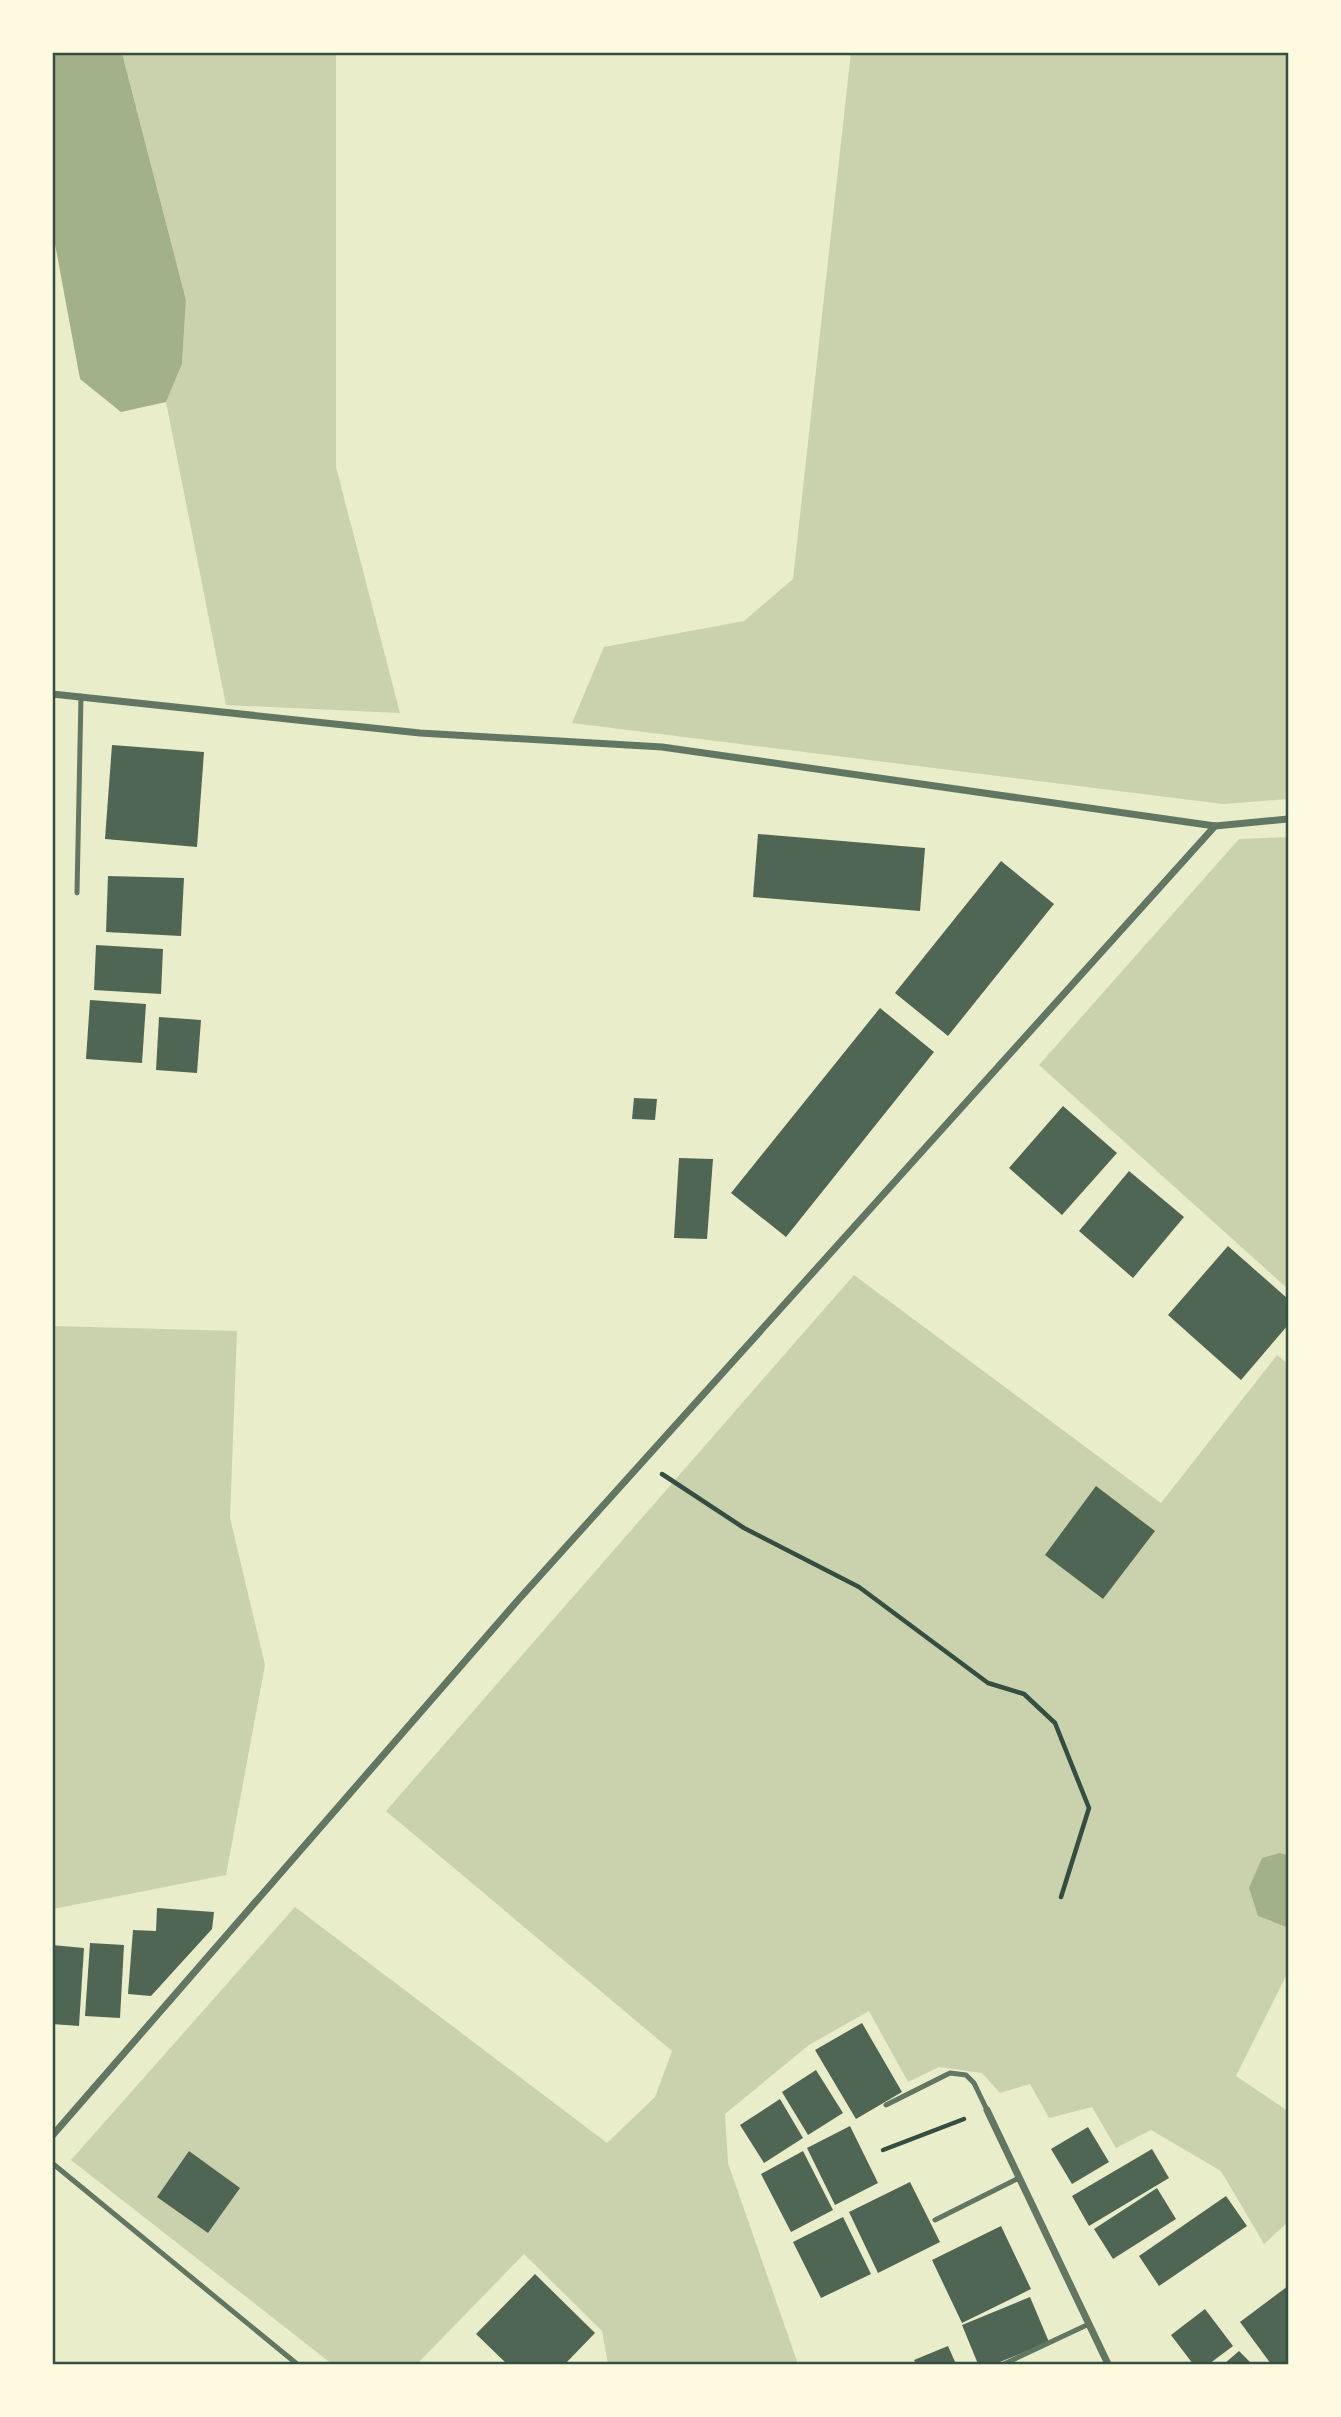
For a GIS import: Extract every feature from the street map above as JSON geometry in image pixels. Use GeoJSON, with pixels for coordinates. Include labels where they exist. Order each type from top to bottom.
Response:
{"type":"FeatureCollection","features":[{"type":"Feature","properties":{"kind":"street"},"geometry":{"type":"LineString","coordinates":[[52,694],[420,733],[662,747],[1215,826],[1289,819]]}},
{"type":"Feature","properties":{"kind":"street"},"geometry":{"type":"LineString","coordinates":[[52,2136],[519,1599],[1215,826]]}},
{"type":"Feature","properties":{"kind":"street"},"geometry":{"type":"LineString","coordinates":[[987,2110],[1108,2364]]}},
{"type":"Feature","properties":{"kind":"lane"},"geometry":{"type":"LineString","coordinates":[[77,893],[81,696]]}},
{"type":"Feature","properties":{"kind":"lane"},"geometry":{"type":"LineString","coordinates":[[886,2105],[950,2073],[966,2076],[974,2083],[987,2110]]}},
{"type":"Feature","properties":{"kind":"lane"},"geometry":{"type":"LineString","coordinates":[[52,2162],[297,2364]]}},
{"type":"Feature","properties":{"kind":"lane"},"geometry":{"type":"LineString","coordinates":[[935,2220],[1019,2178]]}},
{"type":"Feature","properties":{"kind":"lane"},"geometry":{"type":"LineString","coordinates":[[1004,2364],[1088,2324]]}},
{"type":"Feature","properties":{"kind":"path"},"geometry":{"type":"LineString","coordinates":[[644,1462],[744,1528],[859,1587],[988,1683],[1024,1694],[1055,1723],[1089,1808],[1061,1897]]}},
{"type":"Feature","properties":{"kind":"path"},"geometry":{"type":"LineString","coordinates":[[883,2150],[987,2110]]}},
{"type":"Feature","properties":{"kind":"shaded area"},"geometry":{"type":"Polygon","coordinates":[[[851,52],[1288,53],[1288,799],[1223,804],[572,723],[604,647],[744,621],[793,579],[851,52]]]}},
{"type":"Feature","properties":{"kind":"shaded area"},"geometry":{"type":"Polygon","coordinates":[[[52,53],[122,53],[186,300],[182,364],[166,402],[121,412],[80,379],[53,233],[52,53]]]}},
{"type":"Feature","properties":{"kind":"shaded area"},"geometry":{"type":"Polygon","coordinates":[[[122,53],[336,53],[336,467],[400,713],[226,705],[166,402],[182,364],[186,300],[122,53]]]}},
{"type":"Feature","properties":{"kind":"shaded area"},"geometry":{"type":"Polygon","coordinates":[[[1288,837],[1288,1289],[1039,1065],[1239,839],[1288,837]]]}},
{"type":"Feature","properties":{"kind":"shaded area"},"geometry":{"type":"Polygon","coordinates":[[[854,1275],[1161,1503],[1277,1355],[1288,1364],[1288,1855],[1280,1853],[1258,1916],[1288,1928],[1288,1972],[1236,2076],[1288,2111],[1288,2222],[1264,2244],[1221,2171],[1151,2130],[1116,2148],[1092,2107],[1049,2118],[1030,2084],[1000,2093],[982,2073],[939,2067],[908,2082],[869,2011],[809,2045],[725,2114],[728,2163],[798,2364],[608,2364],[602,2331],[524,2254],[417,2364],[332,2364],[71,2160],[295,1907],[607,2143],[655,2097],[672,2051],[386,1811],[854,1275]]]}},
{"type":"Feature","properties":{"kind":"shaded area"},"geometry":{"type":"Polygon","coordinates":[[[53,1326],[237,1331],[230,1518],[265,1665],[226,1875],[53,1909],[53,1326]]]}},
{"type":"Feature","properties":{"kind":"shaded area"},"geometry":{"type":"Polygon","coordinates":[[[1280,1853],[1288,1855],[1288,1928],[1258,1916],[1249,1888],[1262,1858],[1280,1853]]]}},
{"type":"Feature","properties":{"kind":"building"},"geometry":{"type":"Polygon","coordinates":[[[112,745],[204,752],[197,847],[105,839],[112,745]]]}},
{"type":"Feature","properties":{"kind":"building"},"geometry":{"type":"Polygon","coordinates":[[[758,834],[925,848],[920,911],[753,897],[758,834]]]}},
{"type":"Feature","properties":{"kind":"building"},"geometry":{"type":"Polygon","coordinates":[[[1001,861],[1054,904],[948,1036],[895,993],[1001,861]]]}},
{"type":"Feature","properties":{"kind":"building"},"geometry":{"type":"Polygon","coordinates":[[[108,876],[184,878],[181,936],[106,932],[108,876]]]}},
{"type":"Feature","properties":{"kind":"building"},"geometry":{"type":"Polygon","coordinates":[[[96,945],[163,949],[161,994],[94,990],[96,945]]]}},
{"type":"Feature","properties":{"kind":"building"},"geometry":{"type":"Polygon","coordinates":[[[90,1000],[146,1004],[142,1063],[86,1059],[90,1000]]]}},
{"type":"Feature","properties":{"kind":"building"},"geometry":{"type":"Polygon","coordinates":[[[880,1008],[934,1052],[786,1237],[731,1193],[880,1008]]]}},
{"type":"Feature","properties":{"kind":"building"},"geometry":{"type":"Polygon","coordinates":[[[159,1017],[201,1020],[197,1073],[156,1070],[159,1017]]]}},
{"type":"Feature","properties":{"kind":"building"},"geometry":{"type":"Polygon","coordinates":[[[634,1098],[657,1099],[655,1120],[632,1119],[634,1098]]]}},
{"type":"Feature","properties":{"kind":"building"},"geometry":{"type":"Polygon","coordinates":[[[1063,1106],[1117,1153],[1062,1215],[1009,1168],[1063,1106]]]}},
{"type":"Feature","properties":{"kind":"building"},"geometry":{"type":"Polygon","coordinates":[[[679,1158],[713,1159],[707,1239],[674,1238],[679,1158]]]}},
{"type":"Feature","properties":{"kind":"building"},"geometry":{"type":"Polygon","coordinates":[[[1129,1171],[1184,1217],[1133,1278],[1079,1231],[1129,1171]]]}},
{"type":"Feature","properties":{"kind":"building"},"geometry":{"type":"Polygon","coordinates":[[[1228,1246],[1288,1299],[1288,1325],[1241,1380],[1168,1315],[1228,1246]]]}},
{"type":"Feature","properties":{"kind":"building"},"geometry":{"type":"Polygon","coordinates":[[[1096,1486],[1155,1531],[1103,1599],[1045,1555],[1096,1486]]]}},
{"type":"Feature","properties":{"kind":"building"},"geometry":{"type":"Polygon","coordinates":[[[157,1908],[214,1912],[212,1929],[151,1996],[128,1994],[133,1930],[156,1931],[157,1908]]]}},
{"type":"Feature","properties":{"kind":"building"},"geometry":{"type":"Polygon","coordinates":[[[90,1943],[124,1945],[120,2018],[85,2016],[90,1943]]]}},
{"type":"Feature","properties":{"kind":"building"},"geometry":{"type":"Polygon","coordinates":[[[52,1945],[84,1948],[79,2026],[52,2024],[52,1945]]]}},
{"type":"Feature","properties":{"kind":"building"},"geometry":{"type":"Polygon","coordinates":[[[862,2023],[902,2092],[856,2119],[815,2050],[862,2023]]]}},
{"type":"Feature","properties":{"kind":"building"},"geometry":{"type":"Polygon","coordinates":[[[816,2070],[843,2113],[808,2135],[782,2092],[816,2070]]]}},
{"type":"Feature","properties":{"kind":"building"},"geometry":{"type":"Polygon","coordinates":[[[780,2099],[803,2138],[764,2163],[740,2125],[780,2099]]]}},
{"type":"Feature","properties":{"kind":"building"},"geometry":{"type":"Polygon","coordinates":[[[850,2126],[878,2183],[835,2205],[807,2148],[850,2126]]]}},
{"type":"Feature","properties":{"kind":"building"},"geometry":{"type":"Polygon","coordinates":[[[1088,2127],[1109,2162],[1072,2184],[1051,2149],[1088,2127]]]}},
{"type":"Feature","properties":{"kind":"building"},"geometry":{"type":"Polygon","coordinates":[[[1152,2149],[1169,2178],[1089,2226],[1072,2196],[1152,2149]]]}},
{"type":"Feature","properties":{"kind":"building"},"geometry":{"type":"Polygon","coordinates":[[[189,2151],[240,2188],[208,2233],[157,2197],[189,2151]]]}},
{"type":"Feature","properties":{"kind":"building"},"geometry":{"type":"Polygon","coordinates":[[[803,2151],[833,2210],[791,2232],[761,2174],[803,2151]]]}},
{"type":"Feature","properties":{"kind":"building"},"geometry":{"type":"Polygon","coordinates":[[[910,2182],[940,2242],[878,2273],[849,2212],[910,2182]]]}},
{"type":"Feature","properties":{"kind":"building"},"geometry":{"type":"Polygon","coordinates":[[[1157,2188],[1176,2219],[1113,2259],[1094,2229],[1157,2188]]]}},
{"type":"Feature","properties":{"kind":"building"},"geometry":{"type":"Polygon","coordinates":[[[1226,2196],[1247,2226],[1159,2286],[1139,2256],[1226,2196]]]}},
{"type":"Feature","properties":{"kind":"building"},"geometry":{"type":"Polygon","coordinates":[[[843,2217],[871,2274],[821,2298],[793,2242],[843,2217]]]}},
{"type":"Feature","properties":{"kind":"building"},"geometry":{"type":"Polygon","coordinates":[[[1001,2226],[1031,2289],[962,2323],[932,2260],[1001,2226]]]}},
{"type":"Feature","properties":{"kind":"building"},"geometry":{"type":"Polygon","coordinates":[[[535,2274],[595,2333],[565,2364],[507,2364],[476,2334],[535,2274]]]}},
{"type":"Feature","properties":{"kind":"building"},"geometry":{"type":"Polygon","coordinates":[[[1288,2286],[1288,2364],[1271,2364],[1240,2322],[1288,2286]]]}},
{"type":"Feature","properties":{"kind":"building"},"geometry":{"type":"Polygon","coordinates":[[[1030,2297],[1049,2342],[995,2364],[978,2364],[962,2325],[1030,2297]]]}},
{"type":"Feature","properties":{"kind":"building"},"geometry":{"type":"Polygon","coordinates":[[[1205,2309],[1233,2346],[1209,2364],[1193,2364],[1171,2335],[1205,2309]]]}},
{"type":"Feature","properties":{"kind":"building"},"geometry":{"type":"Polygon","coordinates":[[[948,2346],[956,2364],[916,2364],[914,2360],[948,2346]]]}},
{"type":"Feature","properties":{"kind":"building"},"geometry":{"type":"Polygon","coordinates":[[[1239,2351],[1252,2364],[1224,2364],[1239,2351]]]}}]}
